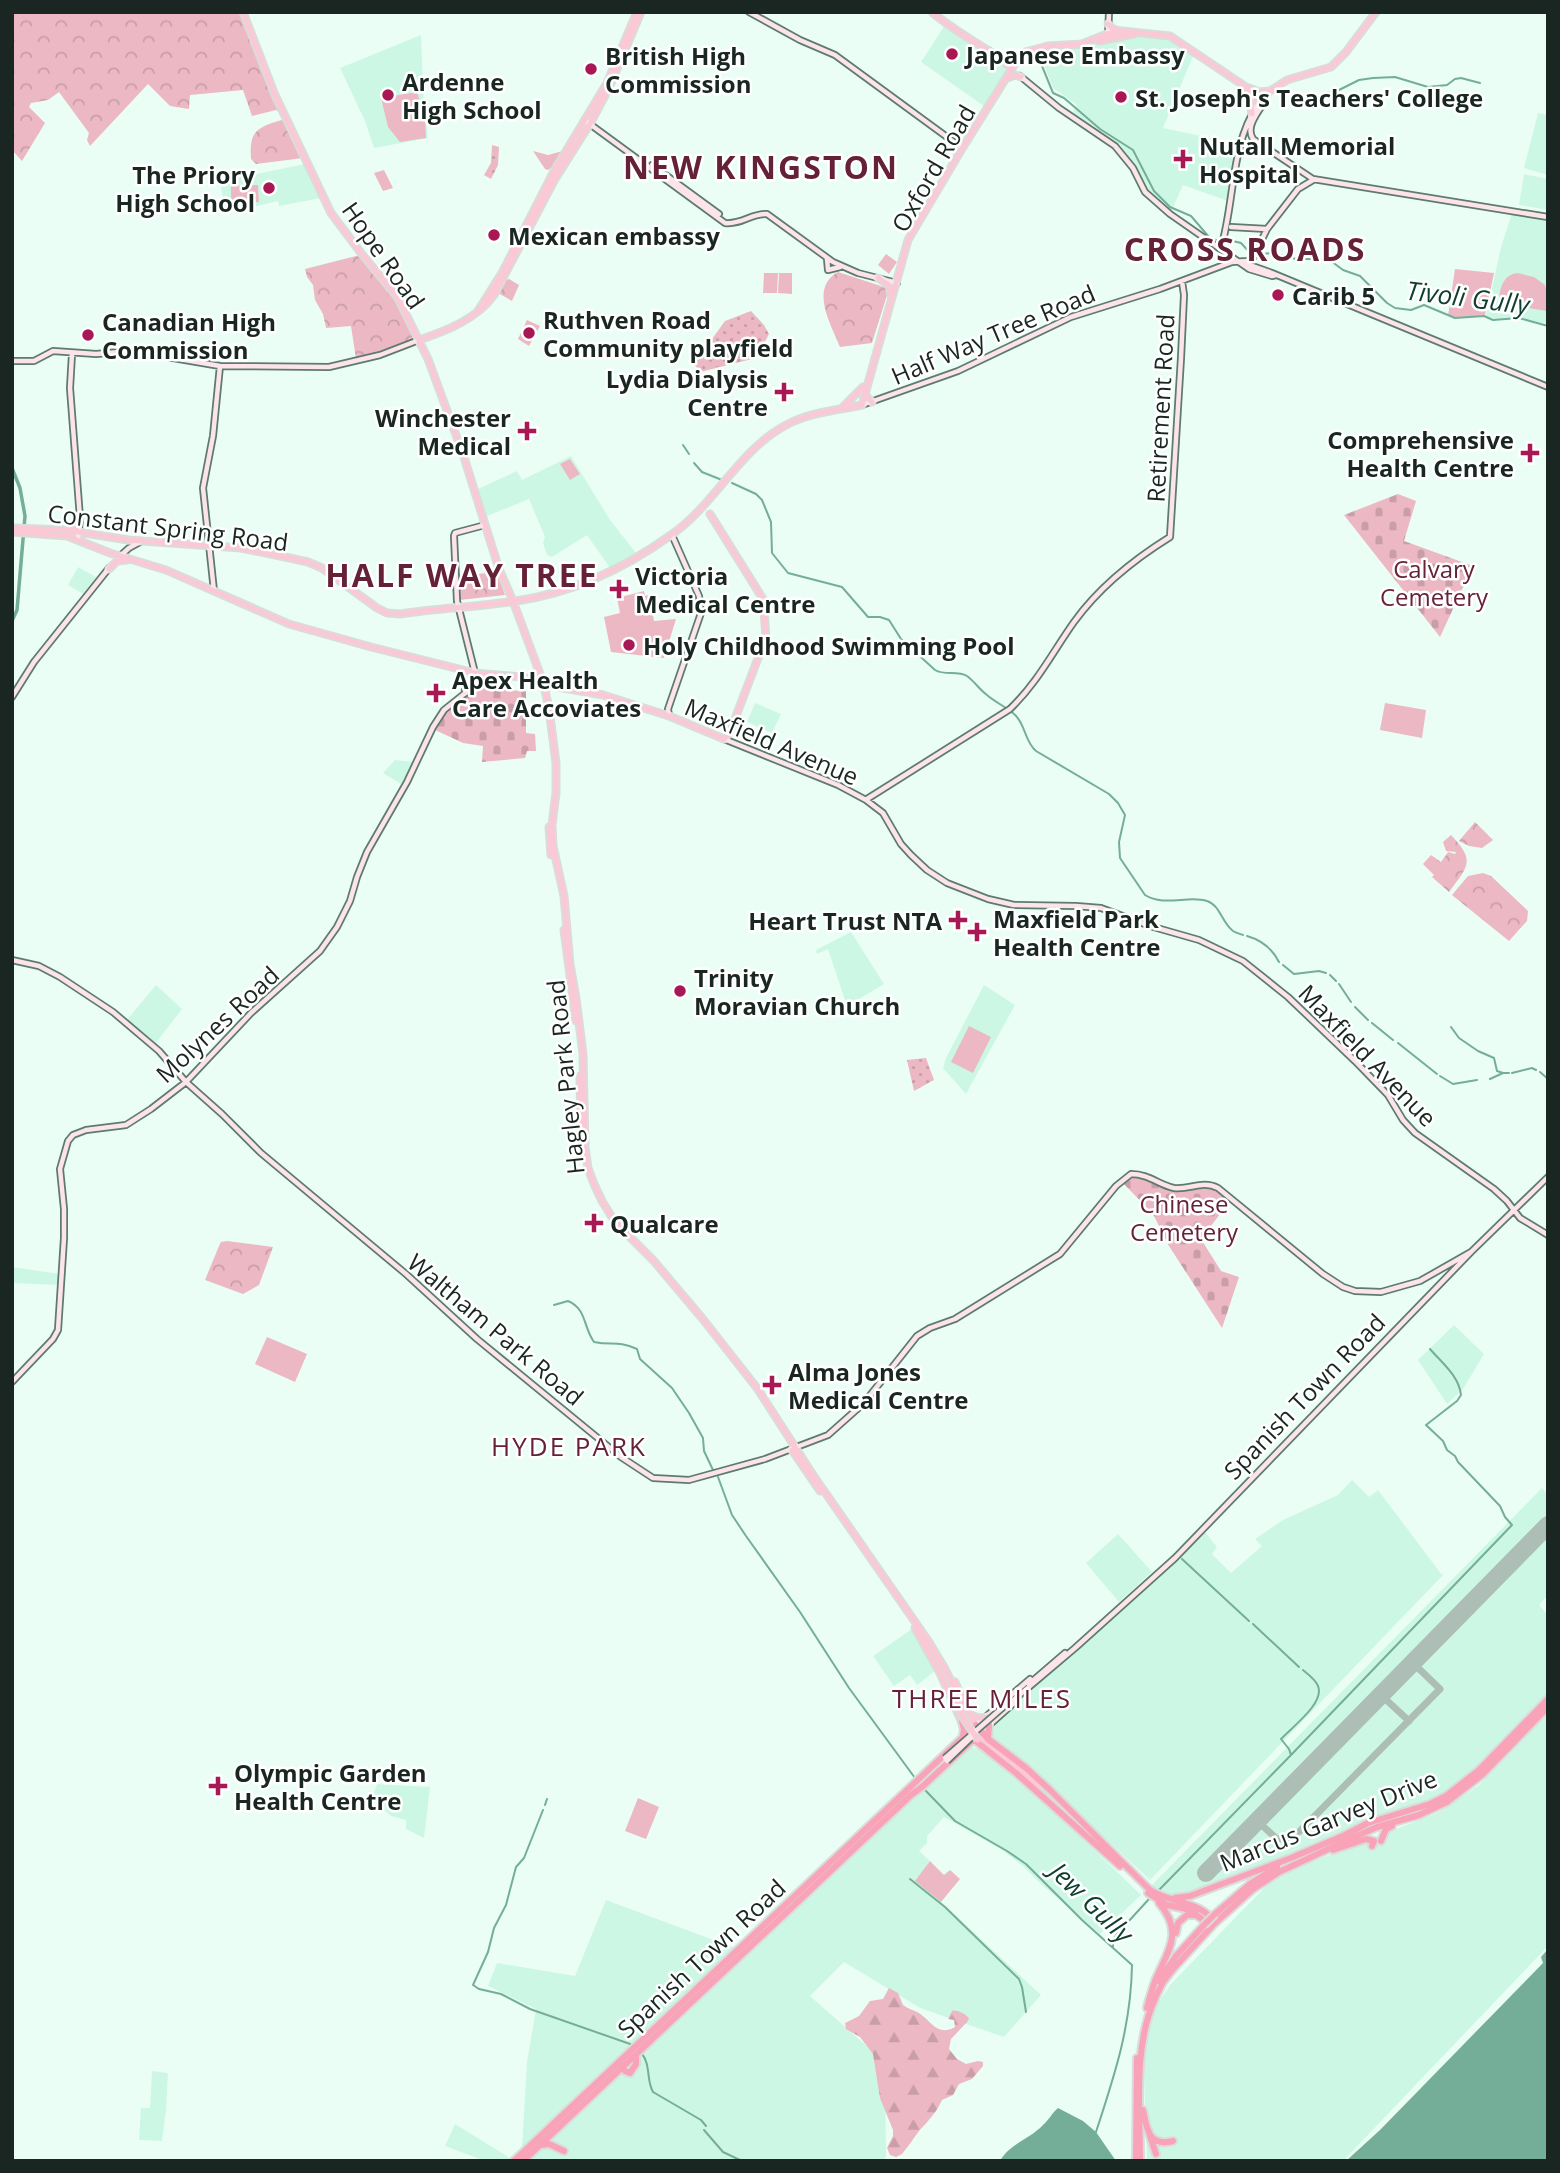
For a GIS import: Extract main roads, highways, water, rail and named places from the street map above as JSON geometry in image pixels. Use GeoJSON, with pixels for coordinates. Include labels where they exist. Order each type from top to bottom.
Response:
{"type":"FeatureCollection","features":[{"type":"Feature","properties":{"kind":"highway","name":"Marcus Garvey Drive"},"geometry":{"type":"LineString","coordinates":[[1170,1898],[1190,1896],[1300,1854],[1368,1822],[1418,1812],[1446,1796],[1479,1770],[1548,1699]]}},
{"type":"Feature","properties":{"kind":"highway","name":"Marcus Garvey Drive"},"geometry":{"type":"LineString","coordinates":[[1210,1926],[1253,1889],[1290,1867],[1377,1827],[1447,1802],[1466,1788],[1548,1707]]}},
{"type":"Feature","properties":{"kind":"highway"},"geometry":{"type":"LineString","coordinates":[[957,1743],[964,1733],[962,1722]]}},
{"type":"Feature","properties":{"kind":"highway"},"geometry":{"type":"LineString","coordinates":[[988,1739],[989,1725]]}},
{"type":"Feature","properties":{"kind":"highway"},"geometry":{"type":"LineString","coordinates":[[1167,1958],[1172,1942],[1171,1923],[1165,1910],[1118,1862],[1119,1857],[1050,1790],[982,1732],[972,1729],[973,1739],[1016,1773],[1118,1862],[1150,1890],[1208,1914],[1210,1926]]}},
{"type":"Feature","properties":{"kind":"highway","name":"Spanish Town Road"},"geometry":{"type":"LineString","coordinates":[[523,2161],[673,2012],[972,1729]]}},
{"type":"Feature","properties":{"kind":"highway","name":"Spanish Town Road"},"geometry":{"type":"LineString","coordinates":[[514,2161],[621,2064],[636,2055],[837,1870],[911,1795],[982,1732]]}},
{"type":"Feature","properties":{"kind":"highway"},"geometry":{"type":"LineString","coordinates":[[966,1747],[975,1744],[982,1747]]}},
{"type":"Feature","properties":{"kind":"highway"},"geometry":{"type":"LineString","coordinates":[[1381,1841],[1388,1827],[1412,1821],[1418,1812]]}},
{"type":"Feature","properties":{"kind":"highway"},"geometry":{"type":"LineString","coordinates":[[1325,1851],[1366,1839],[1374,1841],[1372,1846]]}},
{"type":"Feature","properties":{"kind":"highway"},"geometry":{"type":"LineString","coordinates":[[1138,2161],[1143,2038],[1153,2002],[1165,1979],[1210,1926],[1215,1914],[1250,1884],[1300,1854]]}},
{"type":"Feature","properties":{"kind":"highway"},"geometry":{"type":"LineString","coordinates":[[1153,2002],[1167,1979],[1242,1902],[1290,1867]]}},
{"type":"Feature","properties":{"kind":"highway"},"geometry":{"type":"LineString","coordinates":[[1153,1898],[1167,1905],[1196,1911],[1210,1926]]}},
{"type":"Feature","properties":{"kind":"highway"},"geometry":{"type":"LineString","coordinates":[[1138,2161],[1137,2049],[1147,2008],[1156,1980],[1173,1948],[1177,1925],[1185,1916],[1192,1914],[1199,1916],[1210,1926]]}},
{"type":"Feature","properties":{"kind":"highway"},"geometry":{"type":"LineString","coordinates":[[1147,2008],[1169,1965],[1210,1926]]}},
{"type":"Feature","properties":{"kind":"highway"},"geometry":{"type":"LineString","coordinates":[[673,2012],[700,1994]]}},
{"type":"Feature","properties":{"kind":"highway"},"geometry":{"type":"LineString","coordinates":[[1141,2091],[1143,2109],[1156,2154]]}},
{"type":"Feature","properties":{"kind":"highway"},"geometry":{"type":"LineString","coordinates":[[1150,2134],[1157,2141],[1173,2141]]}},
{"type":"Feature","properties":{"kind":"highway"},"geometry":{"type":"LineString","coordinates":[[539,2145],[549,2144],[564,2151]]}},
{"type":"Feature","properties":{"kind":"main road","name":"Hope Road"},"geometry":{"type":"LineString","coordinates":[[243,12],[274,93],[331,213],[394,291],[419,340],[448,412],[499,569],[513,601]]}},
{"type":"Feature","properties":{"kind":"main road"},"geometry":{"type":"LineString","coordinates":[[552,179],[590,127],[639,12]]}},
{"type":"Feature","properties":{"kind":"main road"},"geometry":{"type":"LineString","coordinates":[[12,361],[27,362],[50,352],[96,354],[132,351],[220,366],[329,367],[380,355],[448,330],[485,308],[494,295],[552,179],[591,122],[618,70],[639,12]]}},
{"type":"Feature","properties":{"kind":"main road"},"geometry":{"type":"LineString","coordinates":[[749,12],[800,40],[835,55],[962,148]]}},
{"type":"Feature","properties":{"kind":"main road"},"geometry":{"type":"LineString","coordinates":[[932,12],[945,24],[1007,62],[1030,47],[1082,44],[1122,32]]}},
{"type":"Feature","properties":{"kind":"main road"},"geometry":{"type":"LineString","coordinates":[[1108,36],[1109,12]]}},
{"type":"Feature","properties":{"kind":"main road"},"geometry":{"type":"LineString","coordinates":[[1223,244],[1240,148],[1252,114],[1272,90],[1287,80],[1331,67],[1346,52],[1376,12]]}},
{"type":"Feature","properties":{"kind":"main road"},"geometry":{"type":"LineString","coordinates":[[1108,23],[1113,29],[1122,32],[1164,34],[1176,38],[1246,87],[1259,92],[1272,90]]}},
{"type":"Feature","properties":{"kind":"main road"},"geometry":{"type":"LineString","coordinates":[[1108,36],[1135,33]]}},
{"type":"Feature","properties":{"kind":"main road"},"geometry":{"type":"LineString","coordinates":[[1011,68],[1025,52],[1048,46]]}},
{"type":"Feature","properties":{"kind":"main road"},"geometry":{"type":"LineString","coordinates":[[1011,68],[1018,56]]}},
{"type":"Feature","properties":{"kind":"main road"},"geometry":{"type":"LineString","coordinates":[[1001,59],[1059,108],[1115,146],[1133,168],[1151,198],[1170,214],[1223,244],[1239,262],[1257,271],[1276,275]]}},
{"type":"Feature","properties":{"kind":"main road","name":"Oxford Road"},"geometry":{"type":"LineString","coordinates":[[839,410],[864,390],[869,378],[911,234],[1011,68]]}},
{"type":"Feature","properties":{"kind":"main road","name":"Oxford Road"},"geometry":{"type":"LineString","coordinates":[[995,97],[1011,68]]}},
{"type":"Feature","properties":{"kind":"main road"},"geometry":{"type":"LineString","coordinates":[[1006,78],[1015,75],[1021,77]]}},
{"type":"Feature","properties":{"kind":"main road"},"geometry":{"type":"LineString","coordinates":[[1238,82],[1261,105]]}},
{"type":"Feature","properties":{"kind":"main road"},"geometry":{"type":"LineString","coordinates":[[1246,87],[1261,105]]}},
{"type":"Feature","properties":{"kind":"main road"},"geometry":{"type":"LineString","coordinates":[[1249,94],[1252,114]]}},
{"type":"Feature","properties":{"kind":"main road"},"geometry":{"type":"LineString","coordinates":[[1261,105],[1250,128],[1253,139],[1313,179],[1548,217]]}},
{"type":"Feature","properties":{"kind":"main road"},"geometry":{"type":"LineString","coordinates":[[591,122],[725,223],[766,214],[825,257],[847,269]]}},
{"type":"Feature","properties":{"kind":"main road"},"geometry":{"type":"LineString","coordinates":[[1227,218],[1232,210],[1244,145],[1253,139]]}},
{"type":"Feature","properties":{"kind":"main road"},"geometry":{"type":"LineString","coordinates":[[1255,267],[1254,256],[1267,229],[1301,185],[1304,179],[1301,173]]}},
{"type":"Feature","properties":{"kind":"main road"},"geometry":{"type":"LineString","coordinates":[[1301,185],[1313,179]]}},
{"type":"Feature","properties":{"kind":"main road"},"geometry":{"type":"LineString","coordinates":[[1227,218],[1231,227]]}},
{"type":"Feature","properties":{"kind":"main road"},"geometry":{"type":"LineString","coordinates":[[1223,244],[1227,230],[1231,227],[1267,229]]}},
{"type":"Feature","properties":{"kind":"main road","name":"Half Way Tree Road"},"geometry":{"type":"LineString","coordinates":[[513,601],[590,581],[635,559],[695,516],[718,492],[745,456],[763,440],[800,418],[872,402],[958,371],[1071,317],[1254,256]]}},
{"type":"Feature","properties":{"kind":"main road"},"geometry":{"type":"LineString","coordinates":[[825,257],[829,264],[828,270],[836,267],[847,269],[897,283]]}},
{"type":"Feature","properties":{"kind":"main road"},"geometry":{"type":"LineString","coordinates":[[1239,262],[1548,387]]}},
{"type":"Feature","properties":{"kind":"main road"},"geometry":{"type":"LineString","coordinates":[[878,278],[889,285],[891,301]]}},
{"type":"Feature","properties":{"kind":"main road","name":"Retirement Road"},"geometry":{"type":"LineString","coordinates":[[866,800],[1009,711],[1046,667],[1073,623],[1103,587],[1134,561],[1170,537],[1184,295],[1182,281]]}},
{"type":"Feature","properties":{"kind":"main road"},"geometry":{"type":"LineString","coordinates":[[59,352],[68,361],[67,382],[70,388]]}},
{"type":"Feature","properties":{"kind":"main road"},"geometry":{"type":"LineString","coordinates":[[72,354],[70,388],[80,518],[78,539]]}},
{"type":"Feature","properties":{"kind":"main road"},"geometry":{"type":"LineString","coordinates":[[214,591],[203,488],[220,366]]}},
{"type":"Feature","properties":{"kind":"main road"},"geometry":{"type":"LineString","coordinates":[[864,390],[872,402]]}},
{"type":"Feature","properties":{"kind":"main road"},"geometry":{"type":"LineString","coordinates":[[862,405],[860,401],[864,390]]}},
{"type":"Feature","properties":{"kind":"main road","name":"Half Way Tree Road"},"geometry":{"type":"LineString","coordinates":[[710,514],[711,506],[763,440]]}},
{"type":"Feature","properties":{"kind":"main road"},"geometry":{"type":"LineString","coordinates":[[695,516],[710,514],[763,599],[766,637],[730,732],[724,739]]}},
{"type":"Feature","properties":{"kind":"main road"},"geometry":{"type":"LineString","coordinates":[[51,529],[76,529],[80,518]]}},
{"type":"Feature","properties":{"kind":"main road"},"geometry":{"type":"LineString","coordinates":[[444,709],[475,682],[458,606],[454,569],[455,533],[485,525]]}},
{"type":"Feature","properties":{"kind":"main road","name":"Constant Spring Road"},"geometry":{"type":"LineString","coordinates":[[29,531],[51,529],[141,541],[241,548],[308,562],[322,568],[377,608],[400,614],[513,601]]}},
{"type":"Feature","properties":{"kind":"main road","name":"Constant Spring Road"},"geometry":{"type":"LineString","coordinates":[[14,530],[58,534],[78,539],[110,554],[166,570],[214,591]]}},
{"type":"Feature","properties":{"kind":"main road"},"geometry":{"type":"LineString","coordinates":[[669,716],[668,709],[701,613],[699,596],[672,535]]}},
{"type":"Feature","properties":{"kind":"main road"},"geometry":{"type":"LineString","coordinates":[[12,697],[34,662],[109,569],[129,548],[141,541]]}},
{"type":"Feature","properties":{"kind":"main road"},"geometry":{"type":"LineString","coordinates":[[109,569],[113,558],[110,554]]}},
{"type":"Feature","properties":{"kind":"main road"},"geometry":{"type":"LineString","coordinates":[[109,569],[117,561],[137,561]]}},
{"type":"Feature","properties":{"kind":"main road","name":"Maxfield Avenue"},"geometry":{"type":"LineString","coordinates":[[214,591],[289,624],[371,647],[475,673],[528,678],[552,686],[597,694],[669,716],[838,785],[866,800],[883,813],[901,844],[911,855],[947,883],[1014,905],[1101,908],[1212,945],[1252,967],[1288,997],[1385,1092],[1407,1126],[1494,1189],[1524,1221],[1548,1235]]}},
{"type":"Feature","properties":{"kind":"main road","name":"Hagley Park Road"},"geometry":{"type":"LineString","coordinates":[[513,601],[549,708],[557,783],[553,841],[564,896],[570,964],[583,1054],[588,1168],[602,1201],[615,1222],[653,1259],[757,1388],[793,1447],[944,1667],[962,1722],[972,1729]]}},
{"type":"Feature","properties":{"kind":"main road"},"geometry":{"type":"LineString","coordinates":[[528,678],[535,673],[535,660]]}},
{"type":"Feature","properties":{"kind":"main road","name":"Molynes Road"},"geometry":{"type":"LineString","coordinates":[[12,1382],[53,1339],[58,1330],[64,1238],[60,1172],[68,1141],[73,1135],[86,1130],[127,1125],[186,1082],[251,1013],[320,950],[351,901],[367,852],[444,709],[495,675]]}},
{"type":"Feature","properties":{"kind":"main road","name":"Waltham Park Road"},"geometry":{"type":"LineString","coordinates":[[12,960],[39,966],[105,1006],[159,1051],[186,1082],[261,1153],[406,1274],[477,1339],[643,1473],[661,1479],[688,1480],[765,1459],[823,1437],[848,1419],[869,1398],[911,1341],[920,1334],[955,1319],[1060,1254],[1116,1186],[1131,1174],[1148,1176],[1172,1187],[1205,1184],[1218,1188],[1323,1274],[1355,1291],[1381,1292],[1420,1281],[1471,1252]]}},
{"type":"Feature","properties":{"kind":"main road","name":"Spanish Town Road"},"geometry":{"type":"LineString","coordinates":[[982,1732],[1175,1558],[1471,1252],[1548,1177]]}},
{"type":"Feature","properties":{"kind":"main road","name":"Hagley Park Road"},"geometry":{"type":"LineString","coordinates":[[793,1447],[802,1467],[942,1670],[972,1729]]}},
{"type":"Feature","properties":{"kind":"main road","name":"Hagley Park Road"},"geometry":{"type":"LineString","coordinates":[[912,1619],[944,1662],[968,1712],[972,1729]]}},
{"type":"Feature","properties":{"kind":"main road","name":"Spanish Town Road"},"geometry":{"type":"LineString","coordinates":[[972,1729],[1024,1684],[1085,1638]]}},
{"type":"Feature","properties":{"kind":"main road","name":"Spanish Town Road"},"geometry":{"type":"LineString","coordinates":[[914,1785],[1040,1673]]}},
{"type":"Feature","properties":{"kind":"main road","name":"Spanish Town Road"},"geometry":{"type":"LineString","coordinates":[[1010,1702],[1038,1680]]}},
{"type":"Feature","properties":{"kind":"main road"},"geometry":{"type":"LineString","coordinates":[[954,1696],[976,1717],[988,1717]]}},
{"type":"Feature","properties":{"kind":"main road"},"geometry":{"type":"LineString","coordinates":[[972,1729],[1053,1796],[1118,1862]]}},
{"type":"Feature","properties":{"kind":"main road","name":"Spanish Town Road"},"geometry":{"type":"LineString","coordinates":[[911,1795],[946,1759]]}},
{"type":"Feature","properties":{"kind":"waterway","name":"Tivoli Gully"},"geometry":{"type":"LineString","coordinates":[[961,30],[996,51],[1019,54]]}},
{"type":"Feature","properties":{"kind":"waterway","name":"Tivoli Gully"},"geometry":{"type":"LineString","coordinates":[[1025,57],[1031,56],[1040,61],[1053,93],[1064,98],[1100,129],[1133,150],[1154,191],[1170,207],[1191,216],[1209,237],[1221,242],[1229,240],[1241,243],[1252,255],[1272,253],[1296,259],[1331,261],[1343,270],[1360,276],[1395,308],[1411,310],[1424,305],[1455,318],[1519,318],[1548,326]]}},
{"type":"Feature","properties":{"kind":"waterway"},"geometry":{"type":"LineString","coordinates":[[1328,93],[1359,80],[1373,78],[1395,77],[1428,87],[1447,85],[1461,78],[1480,83]]}},
{"type":"Feature","properties":{"kind":"waterway"},"geometry":{"type":"LineString","coordinates":[[683,445],[689,454]]}},
{"type":"Feature","properties":{"kind":"waterway"},"geometry":{"type":"LineString","coordinates":[[694,463],[702,472],[722,480]]}},
{"type":"Feature","properties":{"kind":"waterway"},"geometry":{"type":"LineString","coordinates":[[12,468],[20,488],[25,516],[17,610],[12,621]]}},
{"type":"Feature","properties":{"kind":"waterway"},"geometry":{"type":"LineString","coordinates":[[732,483],[756,494],[762,500],[771,522],[772,553],[788,573],[842,587],[868,617],[889,620],[901,639],[935,670],[967,676],[984,693],[1014,714],[1036,751],[1109,794],[1125,815],[1119,842],[1120,858],[1145,895],[1168,901],[1207,901],[1215,906],[1229,928],[1243,935]]}},
{"type":"Feature","properties":{"kind":"waterway"},"geometry":{"type":"LineString","coordinates":[[882,649],[895,648],[912,652]]}},
{"type":"Feature","properties":{"kind":"waterway"},"geometry":{"type":"LineString","coordinates":[[1247,936],[1266,945],[1279,962]]}},
{"type":"Feature","properties":{"kind":"waterway"},"geometry":{"type":"LineString","coordinates":[[1283,965],[1294,974],[1319,971],[1326,973]]}},
{"type":"Feature","properties":{"kind":"waterway"},"geometry":{"type":"LineString","coordinates":[[1330,975],[1336,981]]}},
{"type":"Feature","properties":{"kind":"waterway"},"geometry":{"type":"LineString","coordinates":[[1339,984],[1351,1002]]}},
{"type":"Feature","properties":{"kind":"waterway"},"geometry":{"type":"LineString","coordinates":[[1355,1007],[1368,1020]]}},
{"type":"Feature","properties":{"kind":"waterway"},"geometry":{"type":"LineString","coordinates":[[1372,1023],[1393,1040]]}},
{"type":"Feature","properties":{"kind":"waterway"},"geometry":{"type":"LineString","coordinates":[[1451,1027],[1459,1038],[1494,1058],[1497,1071],[1503,1073]]}},
{"type":"Feature","properties":{"kind":"waterway"},"geometry":{"type":"LineString","coordinates":[[1398,1043],[1437,1074]]}},
{"type":"Feature","properties":{"kind":"waterway"},"geometry":{"type":"LineString","coordinates":[[1512,1073],[1532,1068],[1536,1070]]}},
{"type":"Feature","properties":{"kind":"waterway"},"geometry":{"type":"LineString","coordinates":[[1540,1072],[1548,1079]]}},
{"type":"Feature","properties":{"kind":"waterway"},"geometry":{"type":"LineString","coordinates":[[1490,1079],[1509,1073]]}},
{"type":"Feature","properties":{"kind":"waterway"},"geometry":{"type":"LineString","coordinates":[[1440,1076],[1453,1084],[1477,1080]]}},
{"type":"Feature","properties":{"kind":"waterway"},"geometry":{"type":"LineString","coordinates":[[554,1305],[568,1301],[574,1304],[582,1314],[594,1342],[637,1349],[640,1359],[672,1388],[689,1413],[703,1438],[704,1451],[713,1470]]}},
{"type":"Feature","properties":{"kind":"waterway"},"geometry":{"type":"LineString","coordinates":[[1291,1755],[1512,1525],[1500,1506],[1426,1425],[1461,1395],[1453,1376],[1430,1349]]}},
{"type":"Feature","properties":{"kind":"waterway","name":"Jew Gully"},"geometry":{"type":"LineString","coordinates":[[718,1477],[732,1515],[849,1688],[915,1778]]}},
{"type":"Feature","properties":{"kind":"waterway"},"geometry":{"type":"LineString","coordinates":[[1182,1559],[1249,1621]]}},
{"type":"Feature","properties":{"kind":"waterway"},"geometry":{"type":"LineString","coordinates":[[1253,1624],[1299,1667]]}},
{"type":"Feature","properties":{"kind":"waterway"},"geometry":{"type":"LineString","coordinates":[[1159,1890],[1291,1755],[1281,1739],[1312,1707],[1319,1693],[1316,1682],[1303,1670]]}},
{"type":"Feature","properties":{"kind":"waterway","name":"Jew Gully"},"geometry":{"type":"LineString","coordinates":[[925,1790],[955,1821],[1026,1864],[1132,1965],[1125,2029],[1096,2132]]}},
{"type":"Feature","properties":{"kind":"waterway"},"geometry":{"type":"LineString","coordinates":[[545,1805],[547,1799]]}},
{"type":"Feature","properties":{"kind":"waterway"},"geometry":{"type":"LineString","coordinates":[[543,1810],[524,1858],[516,1867],[506,1905],[494,1928],[488,1952],[473,1985],[501,1994],[530,2009],[633,2045]]}},
{"type":"Feature","properties":{"kind":"waterway"},"geometry":{"type":"LineString","coordinates":[[910,1879],[945,1907],[1019,1979],[1026,2012]]}},
{"type":"Feature","properties":{"kind":"waterway"},"geometry":{"type":"LineString","coordinates":[[1113,1947],[1117,1934],[1149,1899]]}},
{"type":"Feature","properties":{"kind":"waterway"},"geometry":{"type":"LineString","coordinates":[[642,2054],[647,2063],[653,2092],[701,2120],[706,2126]]}},
{"type":"Feature","properties":{"kind":"waterway"},"geometry":{"type":"LineString","coordinates":[[704,2130],[723,2152],[742,2161]]}},
{"type":"Feature","properties":{"kind":"place","name":"Japanese Embassy"},"geometry":{"type":"Point","coordinates":[952,54]}},
{"type":"Feature","properties":{"kind":"place","name":"British High Commission"},"geometry":{"type":"Point","coordinates":[591,69]}},
{"type":"Feature","properties":{"kind":"place","name":"Ardenne High School"},"geometry":{"type":"Point","coordinates":[388,95]}},
{"type":"Feature","properties":{"kind":"place","name":"St. Joseph's Teachers' College"},"geometry":{"type":"Point","coordinates":[1121,97]}},
{"type":"Feature","properties":{"kind":"place","name":"Nutall Memorial Hospital"},"geometry":{"type":"Point","coordinates":[1183,159]}},
{"type":"Feature","properties":{"kind":"place","name":"The Priory High School"},"geometry":{"type":"Point","coordinates":[269,188]}},
{"type":"Feature","properties":{"kind":"place","name":"Mexican embassy"},"geometry":{"type":"Point","coordinates":[494,235]}},
{"type":"Feature","properties":{"kind":"place","name":"Carib 5"},"geometry":{"type":"Point","coordinates":[1278,295]}},
{"type":"Feature","properties":{"kind":"place","name":"Ruthven Road Community playfield"},"geometry":{"type":"Point","coordinates":[529,333]}},
{"type":"Feature","properties":{"kind":"place","name":"Canadian High Commission"},"geometry":{"type":"Point","coordinates":[88,335]}},
{"type":"Feature","properties":{"kind":"place","name":"Lydia Dialysis Centre"},"geometry":{"type":"Point","coordinates":[784,392]}},
{"type":"Feature","properties":{"kind":"place","name":"Winchester Medical"},"geometry":{"type":"Point","coordinates":[527,431]}},
{"type":"Feature","properties":{"kind":"place","name":"Comprehensive Health Centre"},"geometry":{"type":"Point","coordinates":[1530,453]}},
{"type":"Feature","properties":{"kind":"place","name":"Victoria Medical Centre"},"geometry":{"type":"Point","coordinates":[619,589]}},
{"type":"Feature","properties":{"kind":"place","name":"Holy Childhood Swimming Pool"},"geometry":{"type":"Point","coordinates":[629,645]}},
{"type":"Feature","properties":{"kind":"place","name":"Apex Health Care Accoviates"},"geometry":{"type":"Point","coordinates":[436,693]}},
{"type":"Feature","properties":{"kind":"place","name":"Heart Trust NTA"},"geometry":{"type":"Point","coordinates":[958,920]}},
{"type":"Feature","properties":{"kind":"place","name":"Maxfield Park Health Centre"},"geometry":{"type":"Point","coordinates":[977,932]}},
{"type":"Feature","properties":{"kind":"place","name":"Trinity Moravian Church"},"geometry":{"type":"Point","coordinates":[680,991]}},
{"type":"Feature","properties":{"kind":"place","name":"Qualcare"},"geometry":{"type":"Point","coordinates":[594,1223]}},
{"type":"Feature","properties":{"kind":"place","name":"Alma Jones Medical Centre"},"geometry":{"type":"Point","coordinates":[772,1385]}},
{"type":"Feature","properties":{"kind":"place","name":"Olympic Garden Health Centre"},"geometry":{"type":"Point","coordinates":[218,1786]}},
{"type":"Feature","properties":{"kind":"district","name":"NEW KINGSTON"},"geometry":{"type":"Point","coordinates":[761,166]}},
{"type":"Feature","properties":{"kind":"district","name":"CROSS ROADS"},"geometry":{"type":"Point","coordinates":[1245,248]}},
{"type":"Feature","properties":{"kind":"district","name":"HALF WAY TREE"},"geometry":{"type":"Point","coordinates":[462,574]}},
{"type":"Feature","properties":{"kind":"district","name":"HYDE PARK"},"geometry":{"type":"Point","coordinates":[569,1446]}},
{"type":"Feature","properties":{"kind":"district","name":"THREE MILES"},"geometry":{"type":"Point","coordinates":[982,1698]}},
{"type":"Feature","properties":{"kind":"park label","name":"Calvary Cemetery"},"geometry":{"type":"Point","coordinates":[1434,582]}},
{"type":"Feature","properties":{"kind":"park label","name":"Chinese Cemetery"},"geometry":{"type":"Point","coordinates":[1184,1217]}}]}
